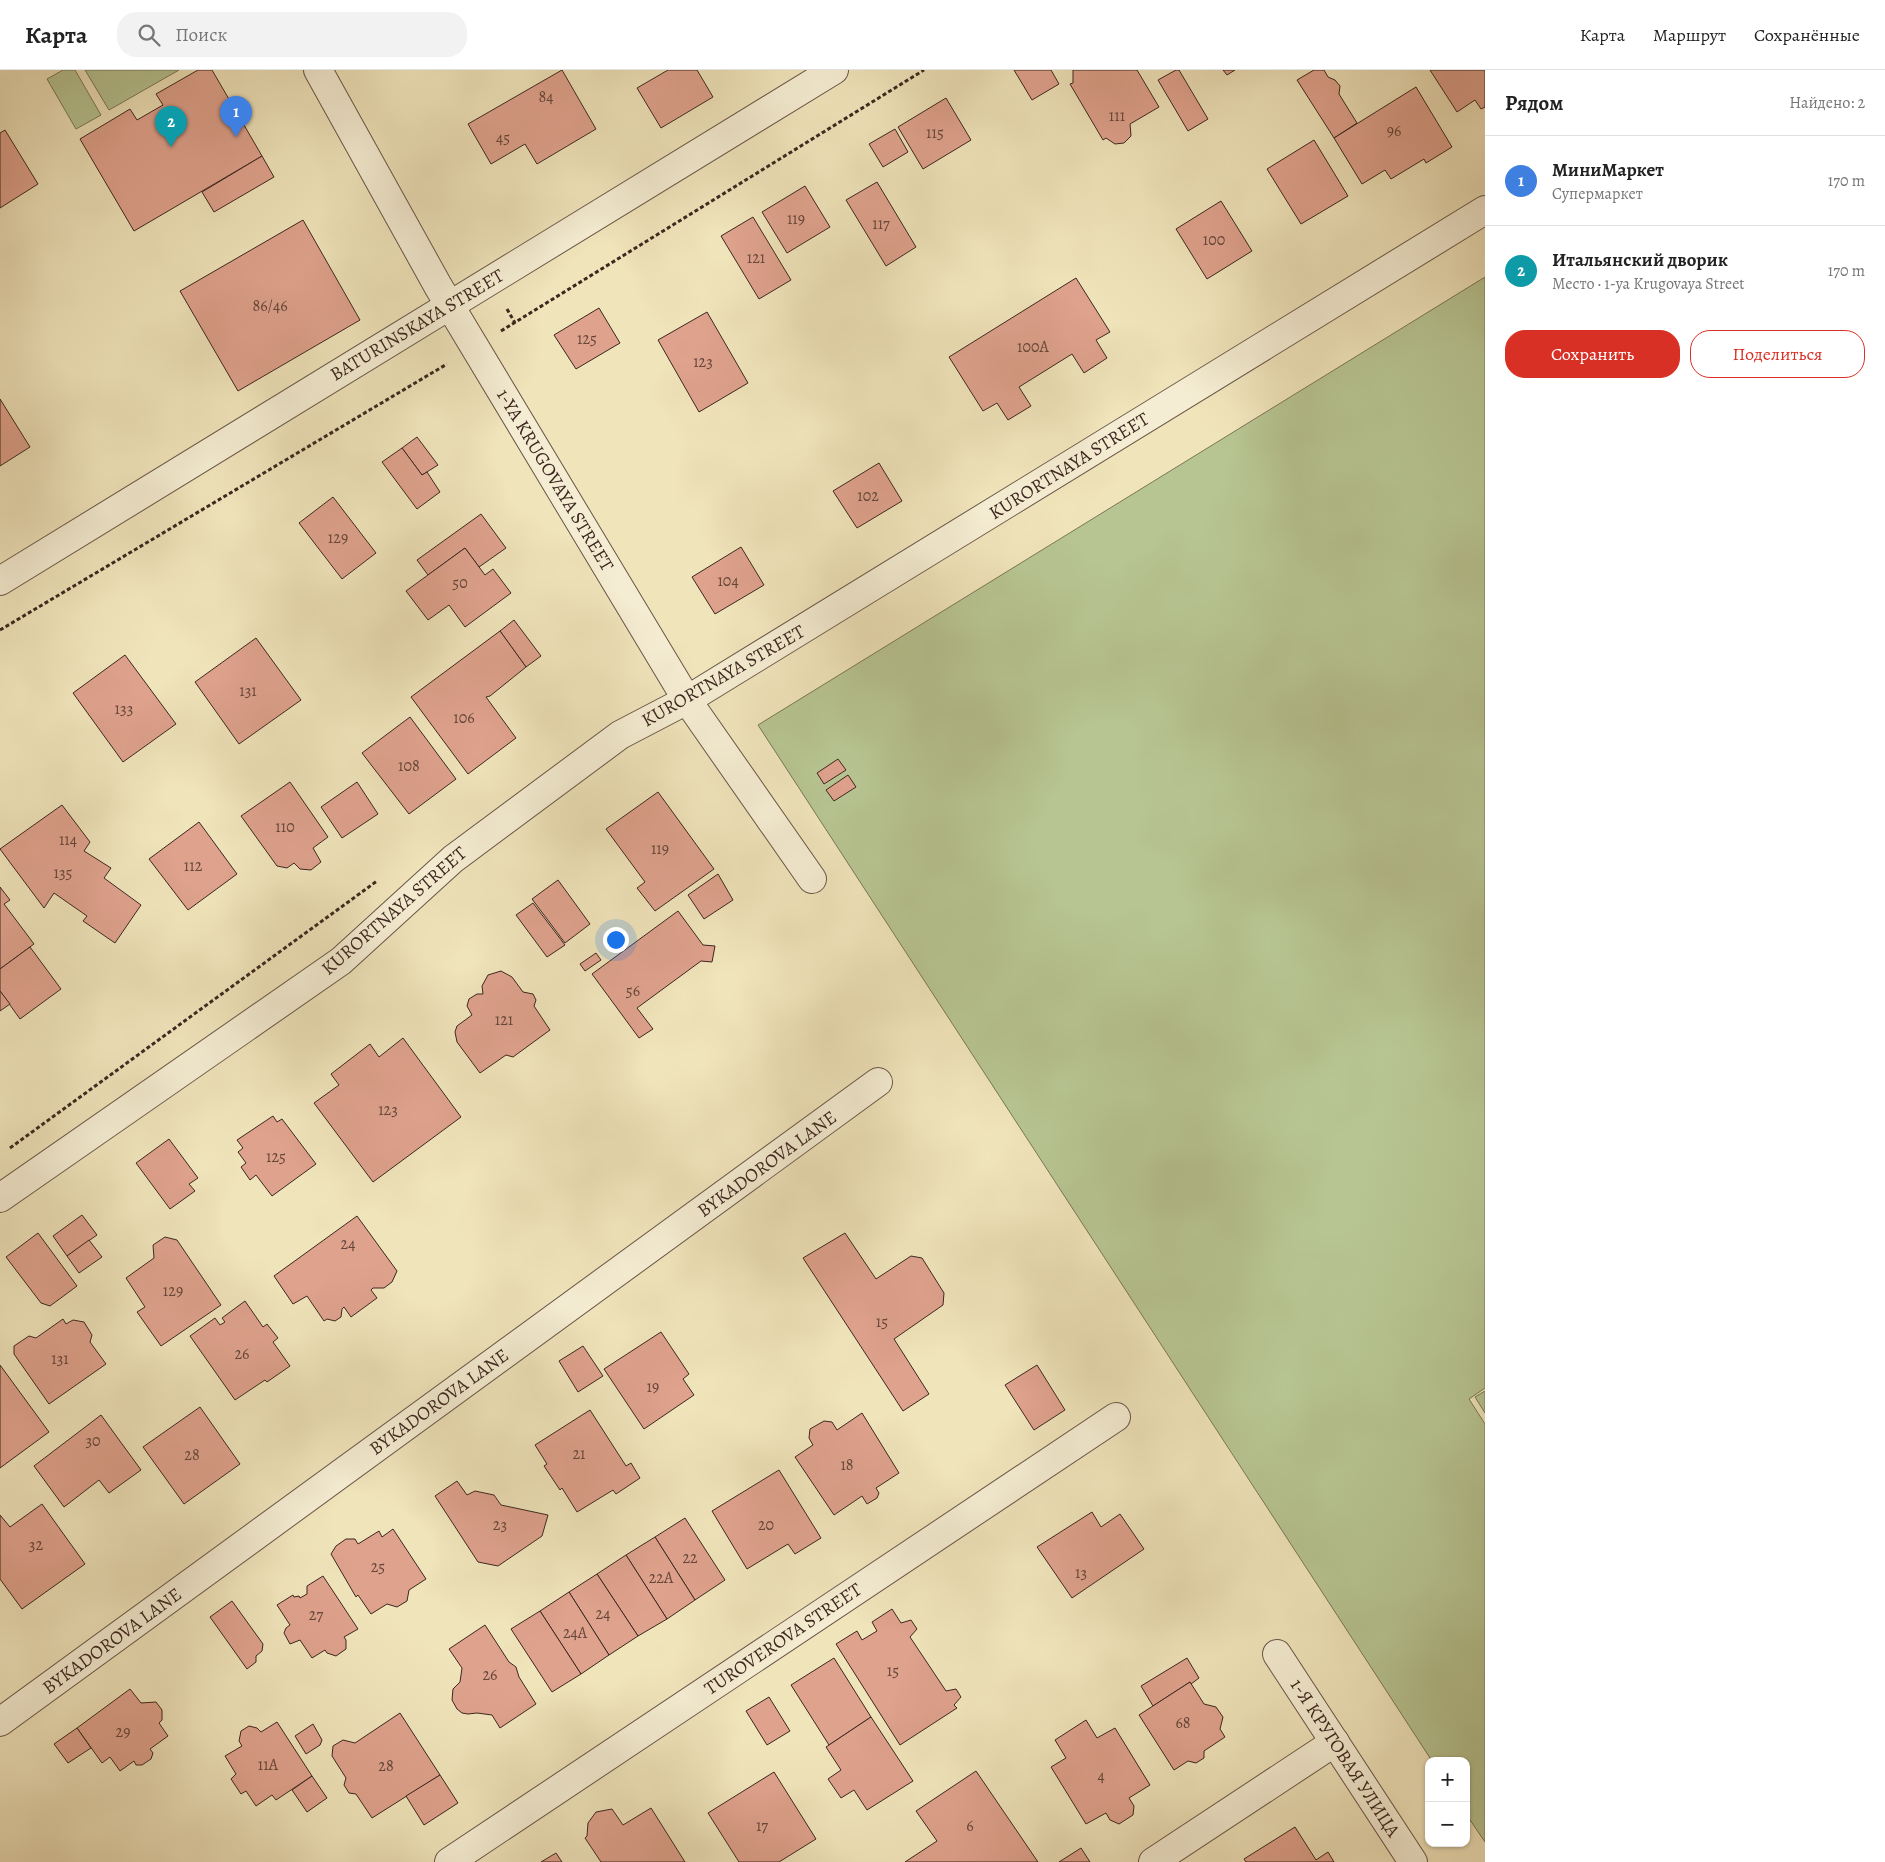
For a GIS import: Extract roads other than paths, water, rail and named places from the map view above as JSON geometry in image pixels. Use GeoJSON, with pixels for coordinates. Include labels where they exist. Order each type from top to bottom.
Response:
{"type":"FeatureCollection","features":[{"type":"Feature","properties":{"kind":"street","name":"1-YA KRUGOVAYA STREET"},"geometry":{"type":"LineString","coordinates":[[318,70],[449,305],[687,700],[812,879]]}},
{"type":"Feature","properties":{"kind":"street","name":"BATURINSKAYA STREET"},"geometry":{"type":"LineString","coordinates":[[0,581],[834,70]]}},
{"type":"Feature","properties":{"kind":"street","name":"KURORTNAYA STREET"},"geometry":{"type":"LineString","coordinates":[[0,1198],[340,961],[452,859],[620,734],[687,700],[1485,210]]}},
{"type":"Feature","properties":{"kind":"street","name":"BYKADOROVA LANE"},"geometry":{"type":"LineString","coordinates":[[0,1722],[878,1082]]}},
{"type":"Feature","properties":{"kind":"street","name":"TUROVEROVA STREET"},"geometry":{"type":"LineString","coordinates":[[449,1862],[1116,1417]]}},
{"type":"Feature","properties":{"kind":"street","name":"1-Я КРУГОВАЯ УЛИЦА"},"geometry":{"type":"LineString","coordinates":[[1277,1654],[1413,1862]]}},
{"type":"Feature","properties":{"kind":"street"},"geometry":{"type":"LineString","coordinates":[[1153,1862],[1335,1742]]}},
{"type":"Feature","properties":{"kind":"place","name":"МиниМаркет"},"geometry":{"type":"Point","coordinates":[236,137]}},
{"type":"Feature","properties":{"kind":"place","name":"Итальянский дворик"},"geometry":{"type":"Point","coordinates":[171,147]}}]}
